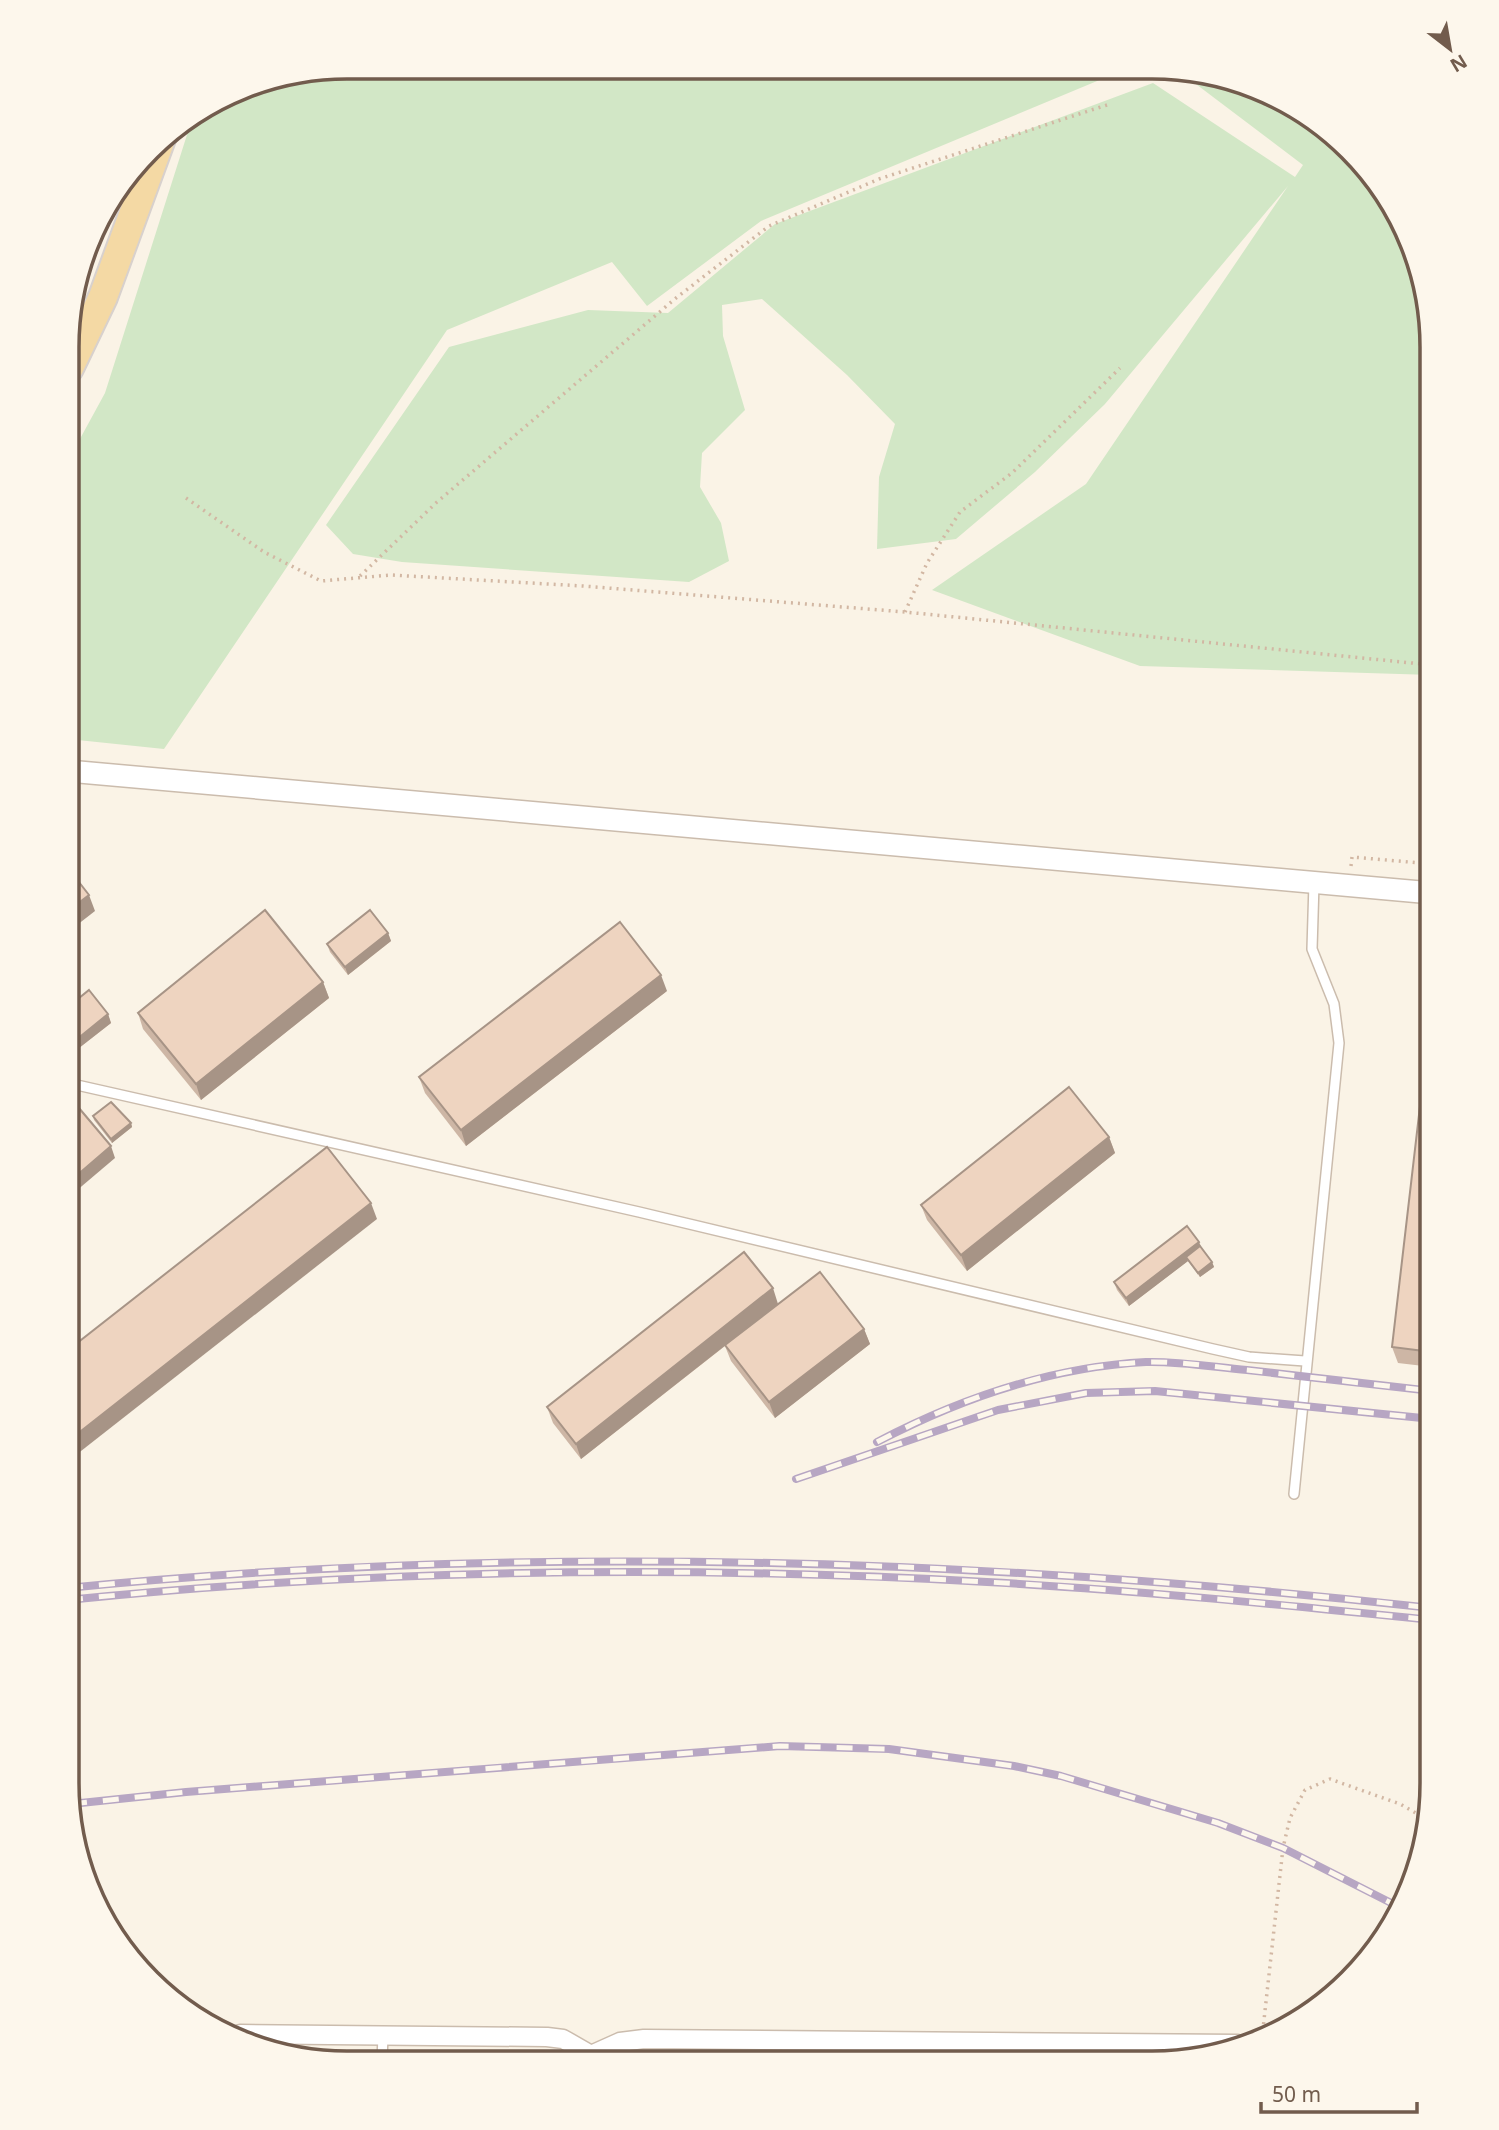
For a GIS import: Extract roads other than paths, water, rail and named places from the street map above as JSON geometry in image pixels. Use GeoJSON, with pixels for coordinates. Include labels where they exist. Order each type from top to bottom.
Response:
{"type":"FeatureCollection","features":[{"type":"Feature","properties":{"kind":"main road"},"geometry":{"type":"LineString","coordinates":[[79,347],[103,297],[153,162]]}},
{"type":"Feature","properties":{"kind":"street"},"geometry":{"type":"LineString","coordinates":[[79,772],[1420,892]]}},
{"type":"Feature","properties":{"kind":"street"},"geometry":{"type":"LineString","coordinates":[[253,2034],[547,2036],[563,2039],[580,2051]]}},
{"type":"Feature","properties":{"kind":"street"},"geometry":{"type":"LineString","coordinates":[[605,2051],[620,2042],[643,2039],[1218,2043]]}},
{"type":"Feature","properties":{"kind":"lane"},"geometry":{"type":"LineString","coordinates":[[1294,1494],[1305,1361],[1339,1043],[1334,1004],[1312,949],[1314,882]]}},
{"type":"Feature","properties":{"kind":"lane"},"geometry":{"type":"LineString","coordinates":[[79,1085],[639,1212],[1213,1349],[1249,1357],[1305,1361]]}},
{"type":"Feature","properties":{"kind":"lane"},"geometry":{"type":"LineString","coordinates":[[382,2051],[383,2035]]}},
{"type":"Feature","properties":{"kind":"lane"},"geometry":{"type":"LineString","coordinates":[[865,2039],[865,2051]]}},
{"type":"Feature","properties":{"kind":"railway"},"geometry":{"type":"LineString","coordinates":[[877,1442],[941,1412],[1007,1387],[1075,1370],[1110,1365],[1183,1363],[1420,1390]]}},
{"type":"Feature","properties":{"kind":"railway"},"geometry":{"type":"LineString","coordinates":[[796,1479],[998,1410],[1086,1393],[1155,1391],[1420,1418]]}},
{"type":"Feature","properties":{"kind":"railway"},"geometry":{"type":"LineString","coordinates":[[79,1587],[237,1574],[408,1565],[579,1561],[750,1562],[1091,1577],[1420,1607]]}},
{"type":"Feature","properties":{"kind":"railway"},"geometry":{"type":"LineString","coordinates":[[79,1599],[411,1576],[757,1573],[1043,1585],[1420,1619]]}},
{"type":"Feature","properties":{"kind":"railway"},"geometry":{"type":"LineString","coordinates":[[79,1803],[186,1792],[780,1746],[889,1749],[1014,1766],[1061,1776],[1218,1823],[1283,1848],[1392,1903]]}}]}
